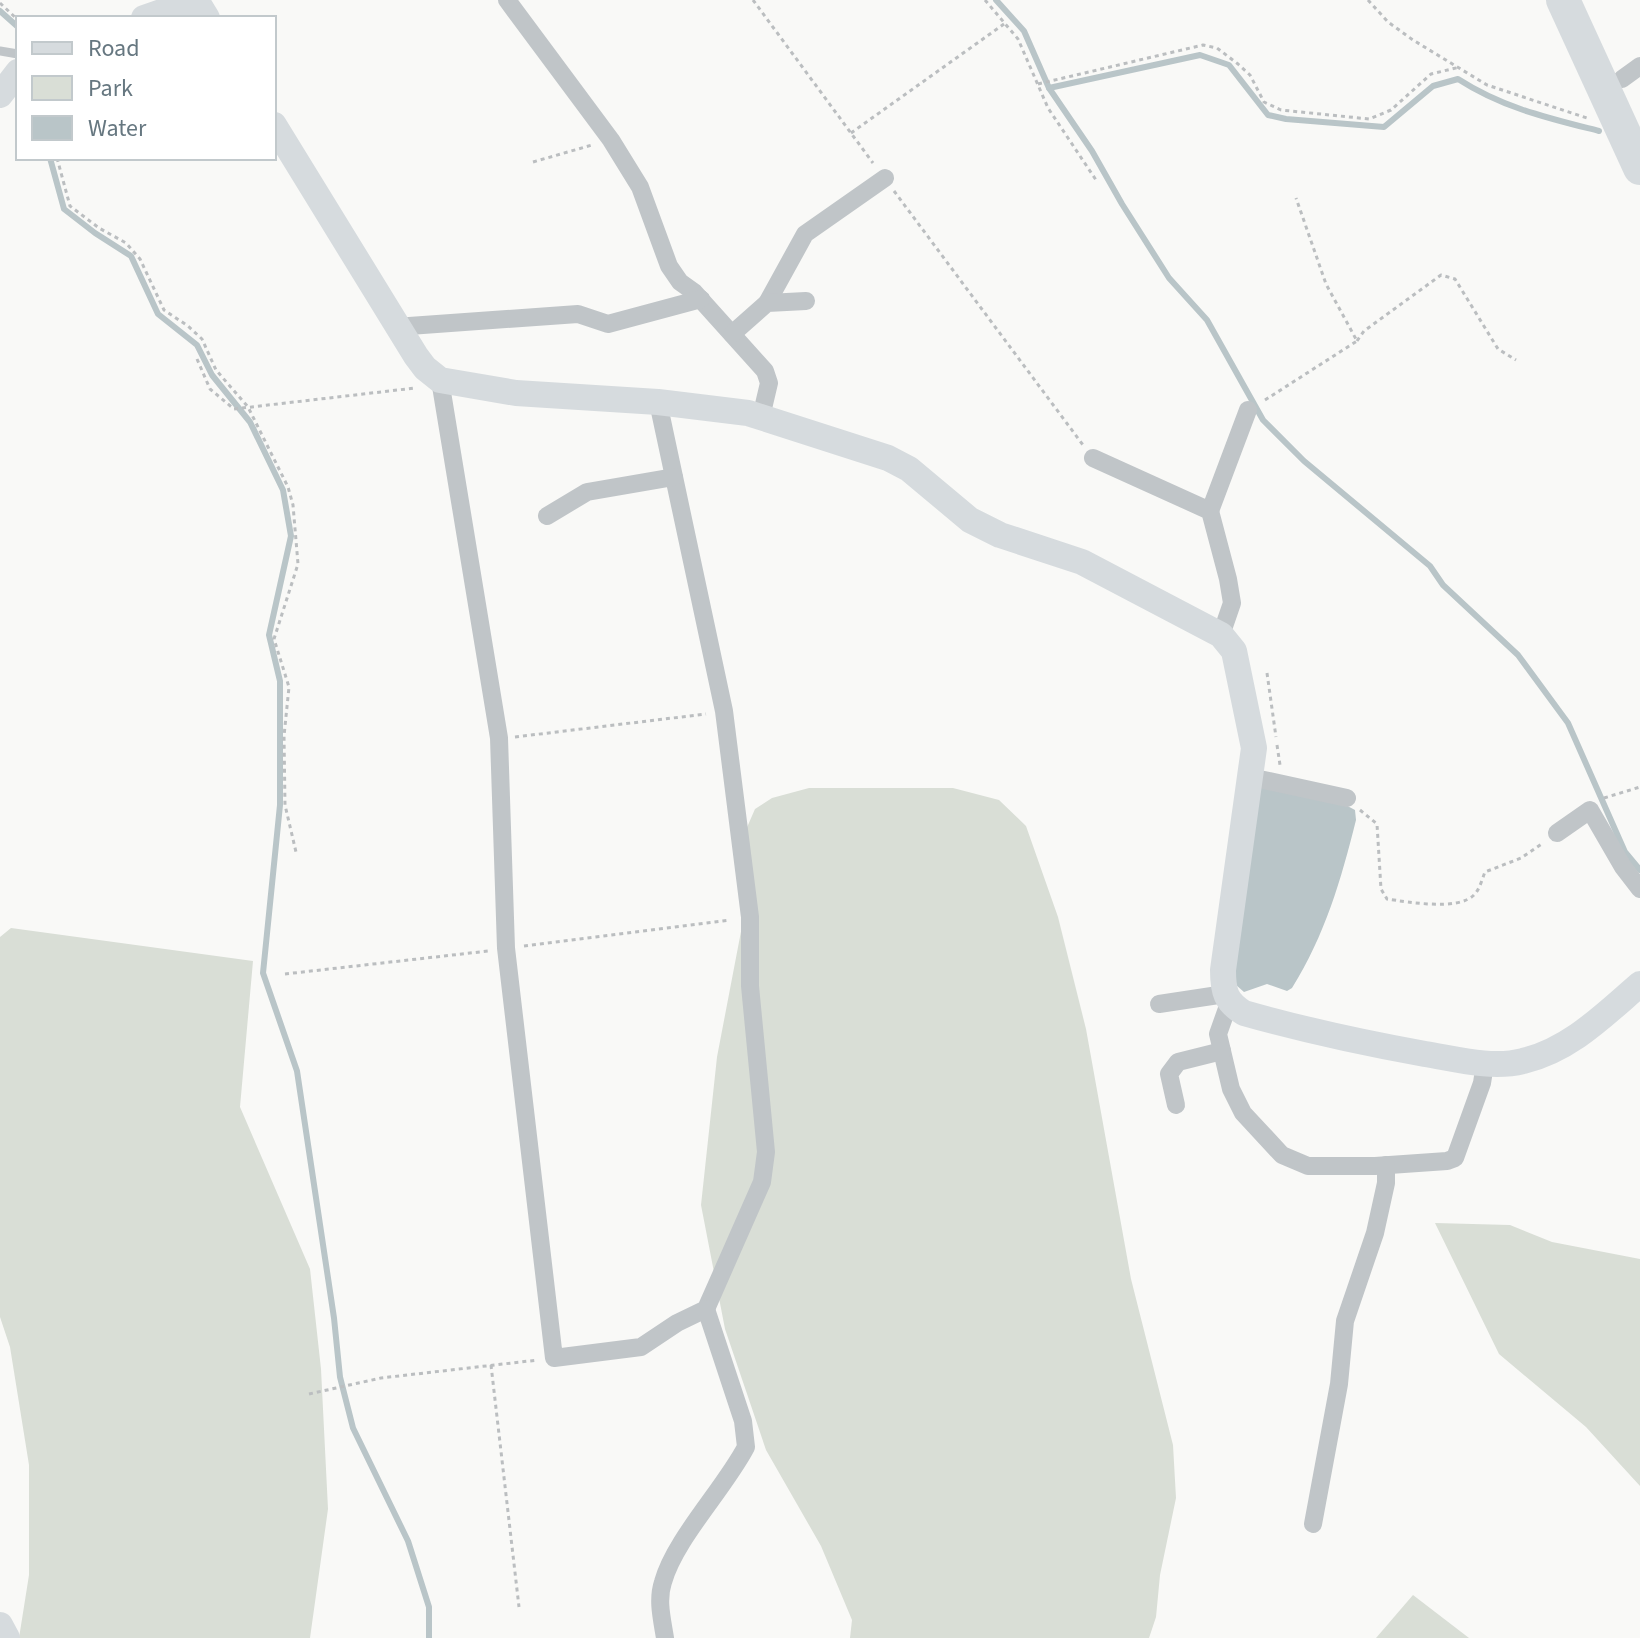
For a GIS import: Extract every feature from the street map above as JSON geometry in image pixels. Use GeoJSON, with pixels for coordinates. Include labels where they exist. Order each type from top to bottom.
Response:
{"type":"FeatureCollection","features":[{"type":"Feature","properties":{"kind":"highway"},"geometry":{"type":"LineString","coordinates":[[1563,0],[1629,94]]}},
{"type":"Feature","properties":{"kind":"highway"},"geometry":{"type":"LineString","coordinates":[[1586,0],[1629,94],[1640,168]]}},
{"type":"Feature","properties":{"kind":"street"},"geometry":{"type":"LineString","coordinates":[[150,16],[196,0],[206,16]]}},
{"type":"Feature","properties":{"kind":"street"},"geometry":{"type":"LineString","coordinates":[[507,0],[611,140],[640,187],[669,266],[680,282],[701,299],[765,371],[769,383],[761,417]]}},
{"type":"Feature","properties":{"kind":"street"},"geometry":{"type":"LineString","coordinates":[[0,95],[16,75]]}},
{"type":"Feature","properties":{"kind":"street"},"geometry":{"type":"LineString","coordinates":[[276,128],[425,368],[437,378],[516,393],[658,402],[748,413],[888,458],[909,469],[970,520],[1000,535],[1082,562],[1221,635],[1234,651],[1254,748],[1223,970],[1227,999],[1218,1034],[1231,1089],[1243,1113],[1282,1155],[1308,1166],[1386,1165],[1455,1158],[1482,1083],[1485,1064]]}},
{"type":"Feature","properties":{"kind":"street"},"geometry":{"type":"LineString","coordinates":[[732,334],[767,303],[805,234],[885,178]]}},
{"type":"Feature","properties":{"kind":"street"},"geometry":{"type":"LineString","coordinates":[[401,330],[409,326],[578,314],[608,324],[701,299]]}},
{"type":"Feature","properties":{"kind":"street"},"geometry":{"type":"LineString","coordinates":[[767,303],[806,301]]}},
{"type":"Feature","properties":{"kind":"street"},"geometry":{"type":"LineString","coordinates":[[437,378],[499,738],[506,948],[554,1358],[641,1347],[677,1323],[706,1309],[762,1182],[766,1152],[750,986],[750,917],[724,711],[658,402]]}},
{"type":"Feature","properties":{"kind":"street"},"geometry":{"type":"LineString","coordinates":[[1221,635],[1232,603],[1210,511],[1248,410]]}},
{"type":"Feature","properties":{"kind":"street"},"geometry":{"type":"LineString","coordinates":[[1093,458],[1210,511]]}},
{"type":"Feature","properties":{"kind":"street"},"geometry":{"type":"LineString","coordinates":[[547,516],[587,492],[674,477]]}},
{"type":"Feature","properties":{"kind":"street"},"geometry":{"type":"LineString","coordinates":[[1250,777],[1346,798]]}},
{"type":"Feature","properties":{"kind":"street"},"geometry":{"type":"LineString","coordinates":[[1557,833],[1590,810],[1623,867],[1640,889]]}},
{"type":"Feature","properties":{"kind":"street"},"geometry":{"type":"LineString","coordinates":[[1159,1004],[1227,999],[1256,1016],[1363,1043],[1485,1064],[1520,1062],[1543,1055],[1580,1035],[1640,984]]}},
{"type":"Feature","properties":{"kind":"street"},"geometry":{"type":"LineString","coordinates":[[1176,1105],[1169,1074],[1178,1062],[1222,1051]]}},
{"type":"Feature","properties":{"kind":"street"},"geometry":{"type":"LineString","coordinates":[[1313,1524],[1339,1384],[1345,1321],[1375,1233],[1386,1183],[1386,1165]]}},
{"type":"Feature","properties":{"kind":"street"},"geometry":{"type":"LineString","coordinates":[[665,1638],[660,1604],[662,1582],[673,1557],[746,1447],[743,1421],[706,1309]]}},
{"type":"Feature","properties":{"kind":"street"},"geometry":{"type":"LineString","coordinates":[[0,1625],[7,1638]]}},
{"type":"Feature","properties":{"kind":"path"},"geometry":{"type":"LineString","coordinates":[[753,0],[1093,458]]}},
{"type":"Feature","properties":{"kind":"path"},"geometry":{"type":"LineString","coordinates":[[985,0],[1018,39],[1048,108],[1096,180]]}},
{"type":"Feature","properties":{"kind":"path"},"geometry":{"type":"LineString","coordinates":[[1368,0],[1388,22],[1413,40],[1487,85],[1585,119],[1629,94]]}},
{"type":"Feature","properties":{"kind":"path"},"geometry":{"type":"LineString","coordinates":[[0,3],[16,18]]}},
{"type":"Feature","properties":{"kind":"path"},"geometry":{"type":"LineString","coordinates":[[851,133],[1005,23]]}},
{"type":"Feature","properties":{"kind":"path"},"geometry":{"type":"LineString","coordinates":[[1038,84],[1203,45],[1217,48],[1238,64],[1250,75],[1264,102],[1281,110],[1369,119],[1391,110],[1431,74],[1460,67]]}},
{"type":"Feature","properties":{"kind":"path"},"geometry":{"type":"LineString","coordinates":[[533,162],[611,140]]}},
{"type":"Feature","properties":{"kind":"path"},"geometry":{"type":"LineString","coordinates":[[58,160],[70,206],[126,243],[140,259],[164,310],[202,339],[216,370],[248,407],[288,487],[293,505],[298,564],[274,639],[289,687],[284,736],[285,805],[296,852]]}},
{"type":"Feature","properties":{"kind":"path"},"geometry":{"type":"LineString","coordinates":[[1296,198],[1326,284],[1357,341]]}},
{"type":"Feature","properties":{"kind":"path"},"geometry":{"type":"LineString","coordinates":[[1248,410],[1357,341],[1364,331],[1441,275],[1455,279],[1498,349],[1516,360]]}},
{"type":"Feature","properties":{"kind":"path"},"geometry":{"type":"LineString","coordinates":[[197,359],[210,389],[234,409],[421,387],[437,378]]}},
{"type":"Feature","properties":{"kind":"path"},"geometry":{"type":"LineString","coordinates":[[1267,673],[1283,785]]}},
{"type":"Feature","properties":{"kind":"path"},"geometry":{"type":"LineString","coordinates":[[499,738],[724,711]]}},
{"type":"Feature","properties":{"kind":"path"},"geometry":{"type":"LineString","coordinates":[[1590,810],[1597,800],[1640,787]]}},
{"type":"Feature","properties":{"kind":"path"},"geometry":{"type":"LineString","coordinates":[[1346,798],[1377,824],[1381,889],[1387,899],[1433,906],[1471,898],[1490,868],[1521,858],[1557,833]]}},
{"type":"Feature","properties":{"kind":"path"},"geometry":{"type":"LineString","coordinates":[[285,974],[750,917]]}},
{"type":"Feature","properties":{"kind":"path"},"geometry":{"type":"LineString","coordinates":[[309,1394],[381,1378],[554,1358]]}},
{"type":"Feature","properties":{"kind":"path"},"geometry":{"type":"LineString","coordinates":[[491,1365],[519,1607]]}},
{"type":"Feature","properties":{"kind":"green space"},"geometry":{"type":"Polygon","coordinates":[[[809,788],[953,788],[999,800],[1026,826],[1058,917],[1086,1029],[1131,1279],[1173,1445],[1176,1498],[1160,1575],[1156,1617],[1149,1638],[850,1638],[852,1620],[821,1546],[766,1450],[725,1329],[701,1205],[717,1057],[743,921],[745,832],[755,809],[772,798],[809,788]]]}},
{"type":"Feature","properties":{"kind":"green space"},"geometry":{"type":"Polygon","coordinates":[[[11,928],[253,961],[240,1107],[310,1269],[321,1369],[328,1509],[310,1638],[19,1638],[29,1575],[29,1465],[10,1347],[0,1317],[0,937],[11,928]]]}},
{"type":"Feature","properties":{"kind":"green space"},"geometry":{"type":"Polygon","coordinates":[[[1435,1223],[1510,1225],[1552,1242],[1640,1259],[1640,1486],[1586,1427],[1499,1354],[1435,1223]]]}},
{"type":"Feature","properties":{"kind":"green space"},"geometry":{"type":"Polygon","coordinates":[[[1413,1595],[1469,1638],[1376,1638],[1413,1595]]]}},
{"type":"Feature","properties":{"kind":"water"},"geometry":{"type":"Polygon","coordinates":[[[1259,786],[1338,801],[1355,810],[1356,820],[1331,907],[1304,968],[1287,991],[1267,984],[1244,992],[1236,985],[1235,967],[1259,786]]]}},
{"type":"Feature","properties":{"kind":"waterway"},"geometry":{"type":"LineString","coordinates":[[996,0],[1024,31],[1049,88],[1092,151],[1169,278],[1207,320],[1263,420],[1304,461],[1430,566],[1443,585],[1518,655],[1568,723],[1625,852],[1640,870]]}},
{"type":"Feature","properties":{"kind":"waterway"},"geometry":{"type":"LineString","coordinates":[[0,11],[16,25]]}},
{"type":"Feature","properties":{"kind":"waterway"},"geometry":{"type":"LineString","coordinates":[[1049,88],[1200,55],[1229,65],[1268,115],[1286,119],[1384,127],[1433,86],[1458,79],[1509,105],[1599,131]]}},
{"type":"Feature","properties":{"kind":"waterway"},"geometry":{"type":"LineString","coordinates":[[51,160],[64,209],[131,256],[158,314],[197,345],[212,375],[250,422],[283,490],[291,536],[269,635],[280,681],[280,805],[263,973],[297,1071],[340,1377],[353,1428],[408,1541],[429,1607],[429,1638]]}}]}
